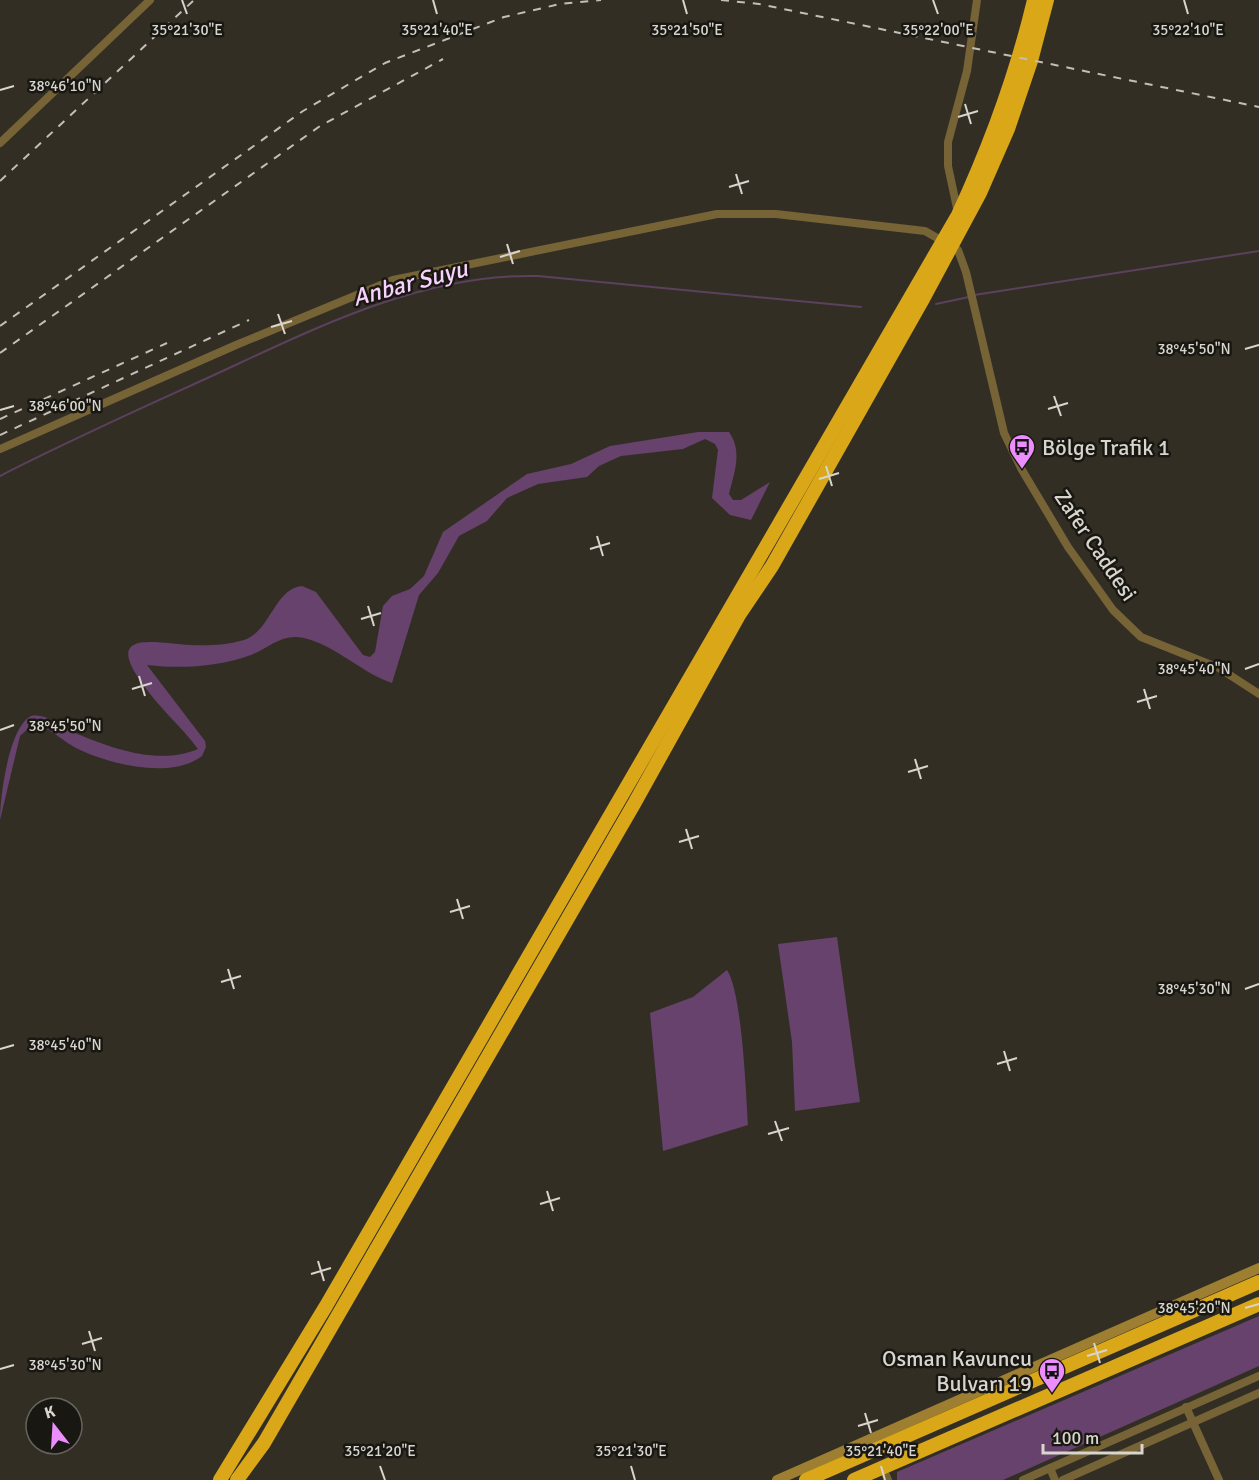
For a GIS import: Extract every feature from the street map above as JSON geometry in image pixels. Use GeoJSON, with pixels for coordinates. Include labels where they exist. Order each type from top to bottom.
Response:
{"type":"FeatureCollection","features":[{"type":"Feature","properties":{"kind":"highway"},"geometry":{"type":"LineString","coordinates":[[947,242],[990,145],[1010,89],[1034,0]]}},
{"type":"Feature","properties":{"kind":"highway"},"geometry":{"type":"LineString","coordinates":[[220,1480],[326,1306],[900,328],[947,242],[980,193],[1008,129],[1047,0]]}},
{"type":"Feature","properties":{"kind":"highway"},"geometry":{"type":"LineString","coordinates":[[1041,24],[1048,19],[1056,0]]}},
{"type":"Feature","properties":{"kind":"highway"},"geometry":{"type":"LineString","coordinates":[[240,1478],[264,1443],[634,804],[739,615],[788,538],[900,328]]}},
{"type":"Feature","properties":{"kind":"highway"},"geometry":{"type":"LineString","coordinates":[[806,1480],[1088,1350],[1259,1282]]}},
{"type":"Feature","properties":{"kind":"highway"},"geometry":{"type":"LineString","coordinates":[[854,1480],[886,1474],[1259,1304]]}},
{"type":"Feature","properties":{"kind":"street"},"geometry":{"type":"LineString","coordinates":[[0,143],[150,0]]}},
{"type":"Feature","properties":{"kind":"street"},"geometry":{"type":"LineString","coordinates":[[958,215],[948,166],[948,142],[967,70],[977,0]]}},
{"type":"Feature","properties":{"kind":"street"},"geometry":{"type":"LineString","coordinates":[[0,450],[352,295],[393,280],[717,214],[746,212],[925,231],[947,242]]}},
{"type":"Feature","properties":{"kind":"street","name":"Zafer Caddesi"},"geometry":{"type":"LineString","coordinates":[[947,242],[958,250],[970,289],[1008,441],[1022,470],[1068,547],[1113,610],[1141,637],[1219,668],[1259,694]]}},
{"type":"Feature","properties":{"kind":"street"},"geometry":{"type":"LineString","coordinates":[[777,1480],[1088,1350],[1259,1268]]}},
{"type":"Feature","properties":{"kind":"street"},"geometry":{"type":"LineString","coordinates":[[1023,1480],[1259,1376]]}},
{"type":"Feature","properties":{"kind":"street"},"geometry":{"type":"LineString","coordinates":[[1063,1480],[1259,1393]]}},
{"type":"Feature","properties":{"kind":"street"},"geometry":{"type":"LineString","coordinates":[[1186,1407],[1219,1480]]}},
{"type":"Feature","properties":{"kind":"street"},"geometry":{"type":"LineString","coordinates":[[1050,1468],[1055,1480]]}},
{"type":"Feature","properties":{"kind":"shaded area"},"geometry":{"type":"Polygon","coordinates":[[[698,432],[729,432],[736,447],[735,470],[729,494],[733,500],[741,500],[770,482],[751,520],[730,515],[712,498],[718,450],[715,444],[705,439],[683,449],[621,456],[599,466],[587,477],[538,484],[507,498],[487,521],[459,536],[438,573],[419,595],[392,683],[368,672],[321,644],[297,637],[284,639],[251,655],[225,662],[186,667],[147,665],[205,741],[206,747],[202,756],[174,767],[139,767],[89,754],[49,730],[31,726],[20,736],[0,820],[7,763],[17,734],[23,723],[31,716],[42,716],[87,738],[135,753],[167,756],[198,749],[142,683],[131,666],[128,654],[131,647],[139,643],[151,642],[203,645],[244,640],[260,628],[285,594],[302,586],[316,592],[363,655],[370,657],[375,652],[383,606],[392,596],[410,589],[424,576],[443,532],[527,474],[571,464],[610,446],[698,432]]]}},
{"type":"Feature","properties":{"kind":"shaded area"},"geometry":{"type":"Polygon","coordinates":[[[837,937],[860,1102],[795,1111],[792,1042],[778,944],[837,937]]]}},
{"type":"Feature","properties":{"kind":"shaded area"},"geometry":{"type":"Polygon","coordinates":[[[727,970],[732,982],[740,1020],[748,1125],[663,1151],[650,1013],[693,997],[727,970]]]}},
{"type":"Feature","properties":{"kind":"shaded area"},"geometry":{"type":"Polygon","coordinates":[[[1259,1316],[1259,1366],[1003,1480],[897,1480],[897,1472],[1259,1316]]]}},
{"type":"Feature","properties":{"kind":"waterway"},"geometry":{"type":"LineString","coordinates":[[974,295],[1259,251]]}},
{"type":"Feature","properties":{"kind":"waterway","name":"Anbar Suyu"},"geometry":{"type":"LineString","coordinates":[[0,476],[106,424],[331,322],[412,294],[453,284],[495,277],[538,276],[861,307]]}},
{"type":"Feature","properties":{"kind":"waterway"},"geometry":{"type":"LineString","coordinates":[[936,304],[969,297]]}},
{"type":"Feature","properties":{"kind":"railway"},"geometry":{"type":"LineString","coordinates":[[0,181],[194,0]]}},
{"type":"Feature","properties":{"kind":"railway"},"geometry":{"type":"LineString","coordinates":[[0,326],[303,111],[385,63],[504,17],[560,4],[601,0]]}},
{"type":"Feature","properties":{"kind":"railway"},"geometry":{"type":"LineString","coordinates":[[721,0],[759,4],[1259,107]]}},
{"type":"Feature","properties":{"kind":"railway"},"geometry":{"type":"LineString","coordinates":[[0,353],[320,126],[443,59]]}},
{"type":"Feature","properties":{"kind":"railway"},"geometry":{"type":"LineString","coordinates":[[0,435],[249,320]]}},
{"type":"Feature","properties":{"kind":"railway"},"geometry":{"type":"LineString","coordinates":[[0,419],[167,343]]}},
{"type":"Feature","properties":{"kind":"place","name":"Bölge Trafik 1"},"geometry":{"type":"Point","coordinates":[1022,470]}},
{"type":"Feature","properties":{"kind":"place","name":"Osman Kavuncu Bulvarı 19"},"geometry":{"type":"Point","coordinates":[1052,1394]}}]}
